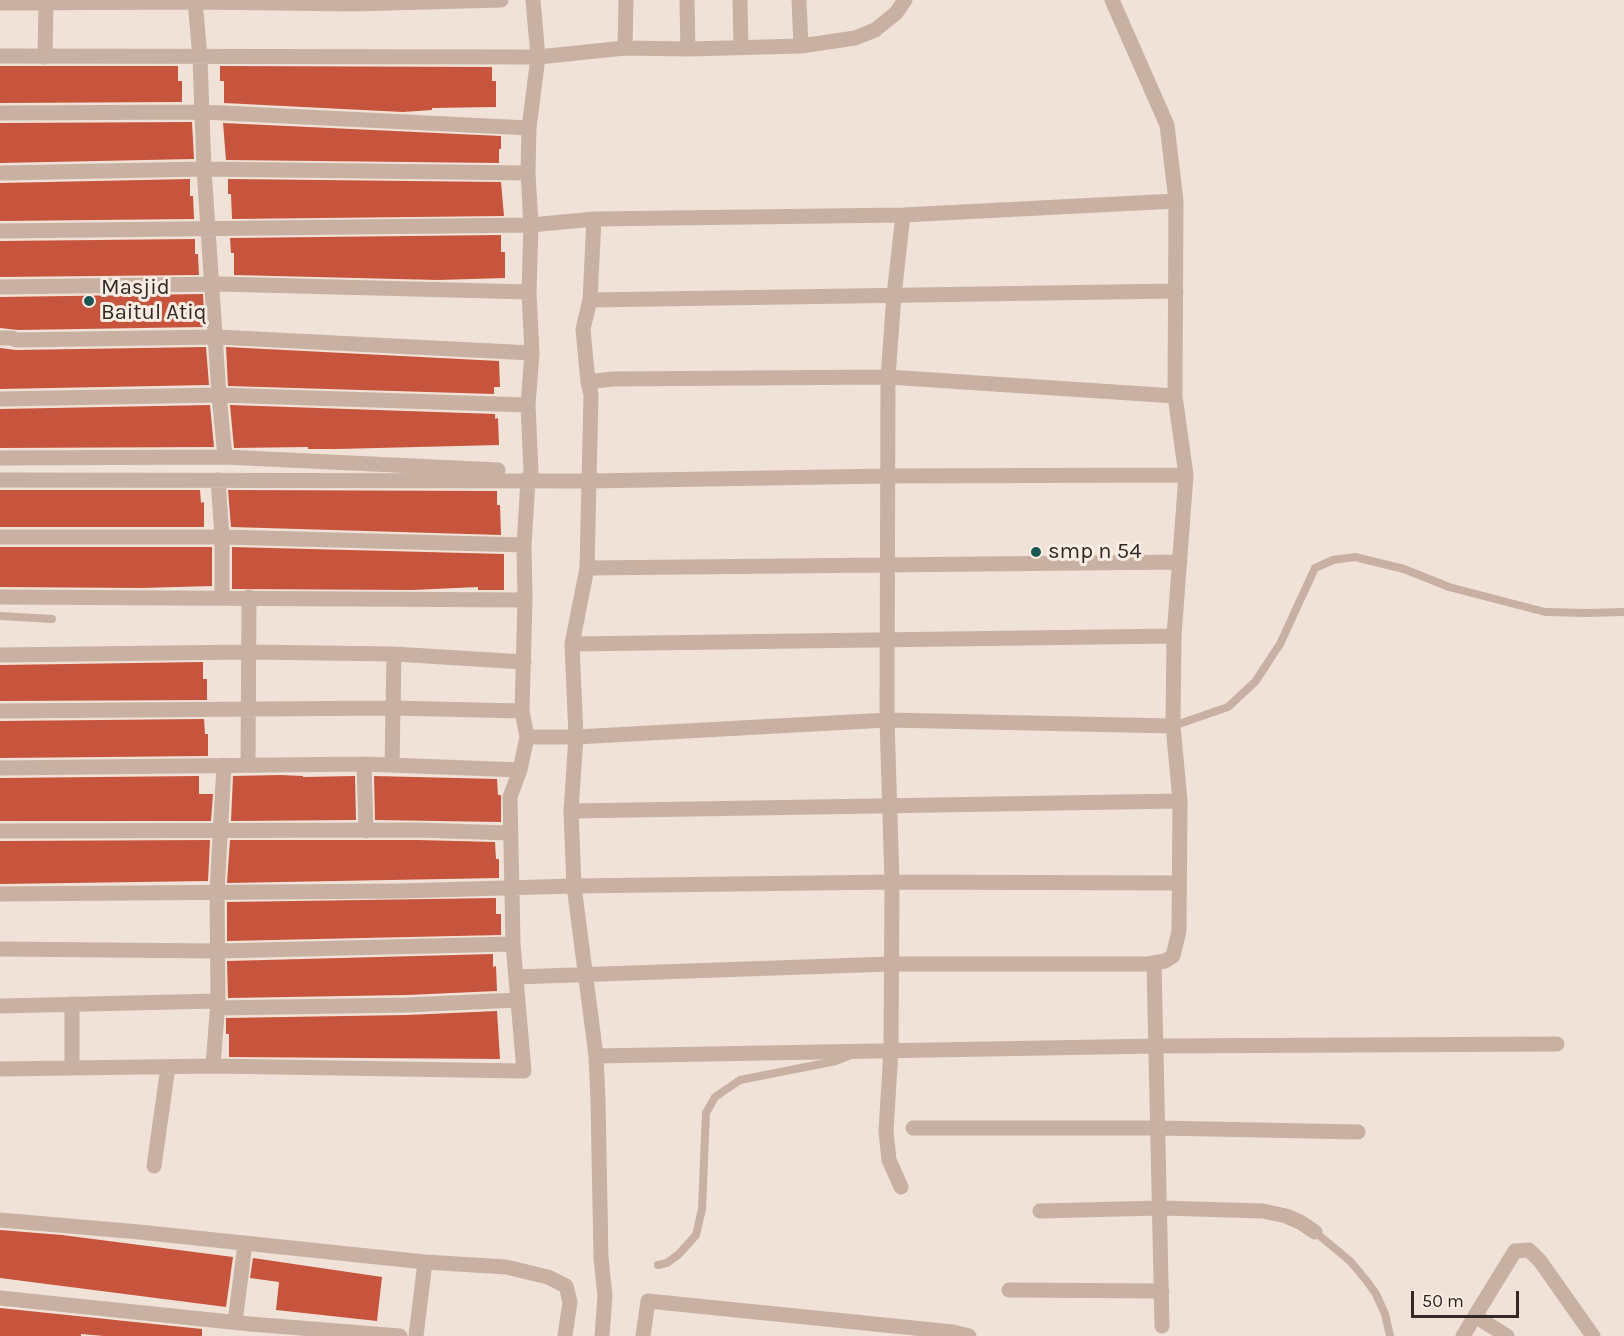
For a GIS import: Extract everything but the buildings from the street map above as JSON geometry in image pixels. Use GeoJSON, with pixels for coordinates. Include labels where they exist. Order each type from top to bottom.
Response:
{"type":"FeatureCollection","features":[{"type":"Feature","properties":{"kind":"street"},"geometry":{"type":"LineString","coordinates":[[0,3],[501,0]]}},
{"type":"Feature","properties":{"kind":"street"},"geometry":{"type":"LineString","coordinates":[[0,1069],[213,1066],[524,1071],[513,944],[510,798],[520,770],[527,737],[522,711],[524,545],[529,476],[528,405],[532,353],[529,292],[531,225],[528,173],[529,128],[538,57],[533,0]]}},
{"type":"Feature","properties":{"kind":"street"},"geometry":{"type":"LineString","coordinates":[[625,48],[626,0]]}},
{"type":"Feature","properties":{"kind":"street"},"geometry":{"type":"LineString","coordinates":[[687,0],[688,49]]}},
{"type":"Feature","properties":{"kind":"street"},"geometry":{"type":"LineString","coordinates":[[740,0],[741,48]]}},
{"type":"Feature","properties":{"kind":"street"},"geometry":{"type":"LineString","coordinates":[[799,0],[801,46]]}},
{"type":"Feature","properties":{"kind":"street"},"geometry":{"type":"LineString","coordinates":[[0,57],[538,57],[625,48],[801,46],[855,38],[874,30],[896,14],[905,0]]}},
{"type":"Feature","properties":{"kind":"street"},"geometry":{"type":"LineString","coordinates":[[516,977],[890,964],[1154,963],[1165,961],[1173,956],[1179,931],[1180,801],[1173,726],[1174,636],[1186,475],[1174,396],[1176,201],[1167,125],[1112,0]]}},
{"type":"Feature","properties":{"kind":"street"},"geometry":{"type":"LineString","coordinates":[[195,1],[203,112],[204,169],[225,457]]}},
{"type":"Feature","properties":{"kind":"street"},"geometry":{"type":"LineString","coordinates":[[45,57],[46,3]]}},
{"type":"Feature","properties":{"kind":"street"},"geometry":{"type":"LineString","coordinates":[[0,113],[203,112],[529,128]]}},
{"type":"Feature","properties":{"kind":"street"},"geometry":{"type":"LineString","coordinates":[[0,173],[204,169],[528,173]]}},
{"type":"Feature","properties":{"kind":"street"},"geometry":{"type":"LineString","coordinates":[[0,231],[531,225],[594,219],[903,215],[1176,201]]}},
{"type":"Feature","properties":{"kind":"street"},"geometry":{"type":"LineString","coordinates":[[901,1187],[888,1160],[886,1131],[891,1050],[892,882],[888,805],[887,476],[888,377],[903,215]]}},
{"type":"Feature","properties":{"kind":"street"},"geometry":{"type":"LineString","coordinates":[[594,219],[590,300],[583,329],[591,395],[587,568],[572,644],[576,737],[571,811],[574,886],[596,1056],[604,1296],[602,1336]]}},
{"type":"Feature","properties":{"kind":"street"},"geometry":{"type":"LineString","coordinates":[[0,287],[212,285],[529,292]]}},
{"type":"Feature","properties":{"kind":"street"},"geometry":{"type":"LineString","coordinates":[[590,300],[1176,291]]}},
{"type":"Feature","properties":{"kind":"street"},"geometry":{"type":"LineString","coordinates":[[0,338],[16,340],[217,338],[532,353]]}},
{"type":"Feature","properties":{"kind":"street"},"geometry":{"type":"LineString","coordinates":[[588,382],[612,378],[888,377],[1174,396]]}},
{"type":"Feature","properties":{"kind":"street"},"geometry":{"type":"LineString","coordinates":[[0,399],[219,395],[528,405]]}},
{"type":"Feature","properties":{"kind":"street"},"geometry":{"type":"LineString","coordinates":[[0,458],[225,457],[589,481],[887,476],[1186,475]]}},
{"type":"Feature","properties":{"kind":"street"},"geometry":{"type":"LineString","coordinates":[[0,480],[529,476]]}},
{"type":"Feature","properties":{"kind":"street"},"geometry":{"type":"LineString","coordinates":[[218,480],[222,537],[222,597]]}},
{"type":"Feature","properties":{"kind":"street"},"geometry":{"type":"LineString","coordinates":[[0,537],[222,537],[524,545]]}},
{"type":"Feature","properties":{"kind":"street"},"geometry":{"type":"LineString","coordinates":[[587,568],[1180,562]]}},
{"type":"Feature","properties":{"kind":"street"},"geometry":{"type":"LineString","coordinates":[[0,597],[525,600]]}},
{"type":"Feature","properties":{"kind":"street"},"geometry":{"type":"LineString","coordinates":[[248,765],[249,597]]}},
{"type":"Feature","properties":{"kind":"street"},"geometry":{"type":"LineString","coordinates":[[572,644],[1174,636]]}},
{"type":"Feature","properties":{"kind":"street"},"geometry":{"type":"LineString","coordinates":[[0,655],[249,652],[394,654],[524,662]]}},
{"type":"Feature","properties":{"kind":"street"},"geometry":{"type":"LineString","coordinates":[[392,765],[394,654]]}},
{"type":"Feature","properties":{"kind":"street"},"geometry":{"type":"LineString","coordinates":[[0,711],[392,708],[522,711]]}},
{"type":"Feature","properties":{"kind":"street"},"geometry":{"type":"LineString","coordinates":[[527,737],[576,737],[887,720],[1173,726]]}},
{"type":"Feature","properties":{"kind":"street"},"geometry":{"type":"LineString","coordinates":[[364,764],[366,831]]}},
{"type":"Feature","properties":{"kind":"street"},"geometry":{"type":"LineString","coordinates":[[0,768],[364,764],[520,770]]}},
{"type":"Feature","properties":{"kind":"street"},"geometry":{"type":"LineString","coordinates":[[213,1066],[217,1005],[217,892],[224,765]]}},
{"type":"Feature","properties":{"kind":"street"},"geometry":{"type":"LineString","coordinates":[[571,811],[1180,801]]}},
{"type":"Feature","properties":{"kind":"street"},"geometry":{"type":"LineString","coordinates":[[0,831],[510,833]]}},
{"type":"Feature","properties":{"kind":"street"},"geometry":{"type":"LineString","coordinates":[[0,894],[511,889],[574,886],[892,882],[1179,883]]}},
{"type":"Feature","properties":{"kind":"street"},"geometry":{"type":"LineString","coordinates":[[0,949],[218,951],[513,944]]}},
{"type":"Feature","properties":{"kind":"street"},"geometry":{"type":"LineString","coordinates":[[1154,963],[1162,1326]]}},
{"type":"Feature","properties":{"kind":"street"},"geometry":{"type":"LineString","coordinates":[[0,1006],[72,1004],[407,1005],[518,1000]]}},
{"type":"Feature","properties":{"kind":"street"},"geometry":{"type":"LineString","coordinates":[[72,1004],[72,1068]]}},
{"type":"Feature","properties":{"kind":"street"},"geometry":{"type":"LineString","coordinates":[[596,1056],[1157,1046],[1557,1044]]}},
{"type":"Feature","properties":{"kind":"street"},"geometry":{"type":"LineString","coordinates":[[154,1166],[168,1067]]}},
{"type":"Feature","properties":{"kind":"street"},"geometry":{"type":"LineString","coordinates":[[913,1128],[1159,1128],[1358,1132]]}},
{"type":"Feature","properties":{"kind":"street"},"geometry":{"type":"LineString","coordinates":[[1040,1211],[1161,1208],[1263,1210],[1300,1222],[1315,1232]]}},
{"type":"Feature","properties":{"kind":"street"},"geometry":{"type":"LineString","coordinates":[[0,1221],[139,1232],[425,1262],[506,1267],[548,1277],[566,1286],[570,1302],[565,1336]]}},
{"type":"Feature","properties":{"kind":"street"},"geometry":{"type":"LineString","coordinates":[[244,1327],[245,1244]]}},
{"type":"Feature","properties":{"kind":"street"},"geometry":{"type":"LineString","coordinates":[[1462,1336],[1515,1251],[1529,1250],[1540,1261],[1593,1336]]}},
{"type":"Feature","properties":{"kind":"street"},"geometry":{"type":"LineString","coordinates":[[416,1336],[425,1262]]}},
{"type":"Feature","properties":{"kind":"street"},"geometry":{"type":"LineString","coordinates":[[1009,1290],[1162,1291]]}},
{"type":"Feature","properties":{"kind":"street"},"geometry":{"type":"LineString","coordinates":[[0,1298],[244,1327],[400,1336]]}},
{"type":"Feature","properties":{"kind":"street"},"geometry":{"type":"LineString","coordinates":[[644,1336],[648,1301],[852,1329],[953,1332],[969,1336]]}},
{"type":"Feature","properties":{"kind":"street"},"geometry":{"type":"LineString","coordinates":[[1475,1316],[1507,1336]]}},
{"type":"Feature","properties":{"kind":"lane"},"geometry":{"type":"LineString","coordinates":[[1173,726],[1228,707],[1255,682],[1280,644],[1315,568],[1333,560],[1355,557],[1394,566],[1449,587],[1545,612],[1587,614],[1624,612]]}},
{"type":"Feature","properties":{"kind":"lane"},"geometry":{"type":"LineString","coordinates":[[0,616],[52,619]]}},
{"type":"Feature","properties":{"kind":"lane"},"geometry":{"type":"LineString","coordinates":[[658,1265],[667,1263],[679,1254],[696,1235],[702,1209],[706,1113],[715,1097],[740,1080],[837,1061],[861,1050]]}},
{"type":"Feature","properties":{"kind":"lane"},"geometry":{"type":"LineString","coordinates":[[1315,1232],[1350,1261],[1366,1280],[1376,1294],[1385,1314],[1390,1336]]}},
{"type":"Feature","properties":{"kind":"place","name":"Masjid Baitul Atiq"},"geometry":{"type":"Point","coordinates":[89,301]}},
{"type":"Feature","properties":{"kind":"place","name":"smp n 54"},"geometry":{"type":"Point","coordinates":[1036,552]}}]}
